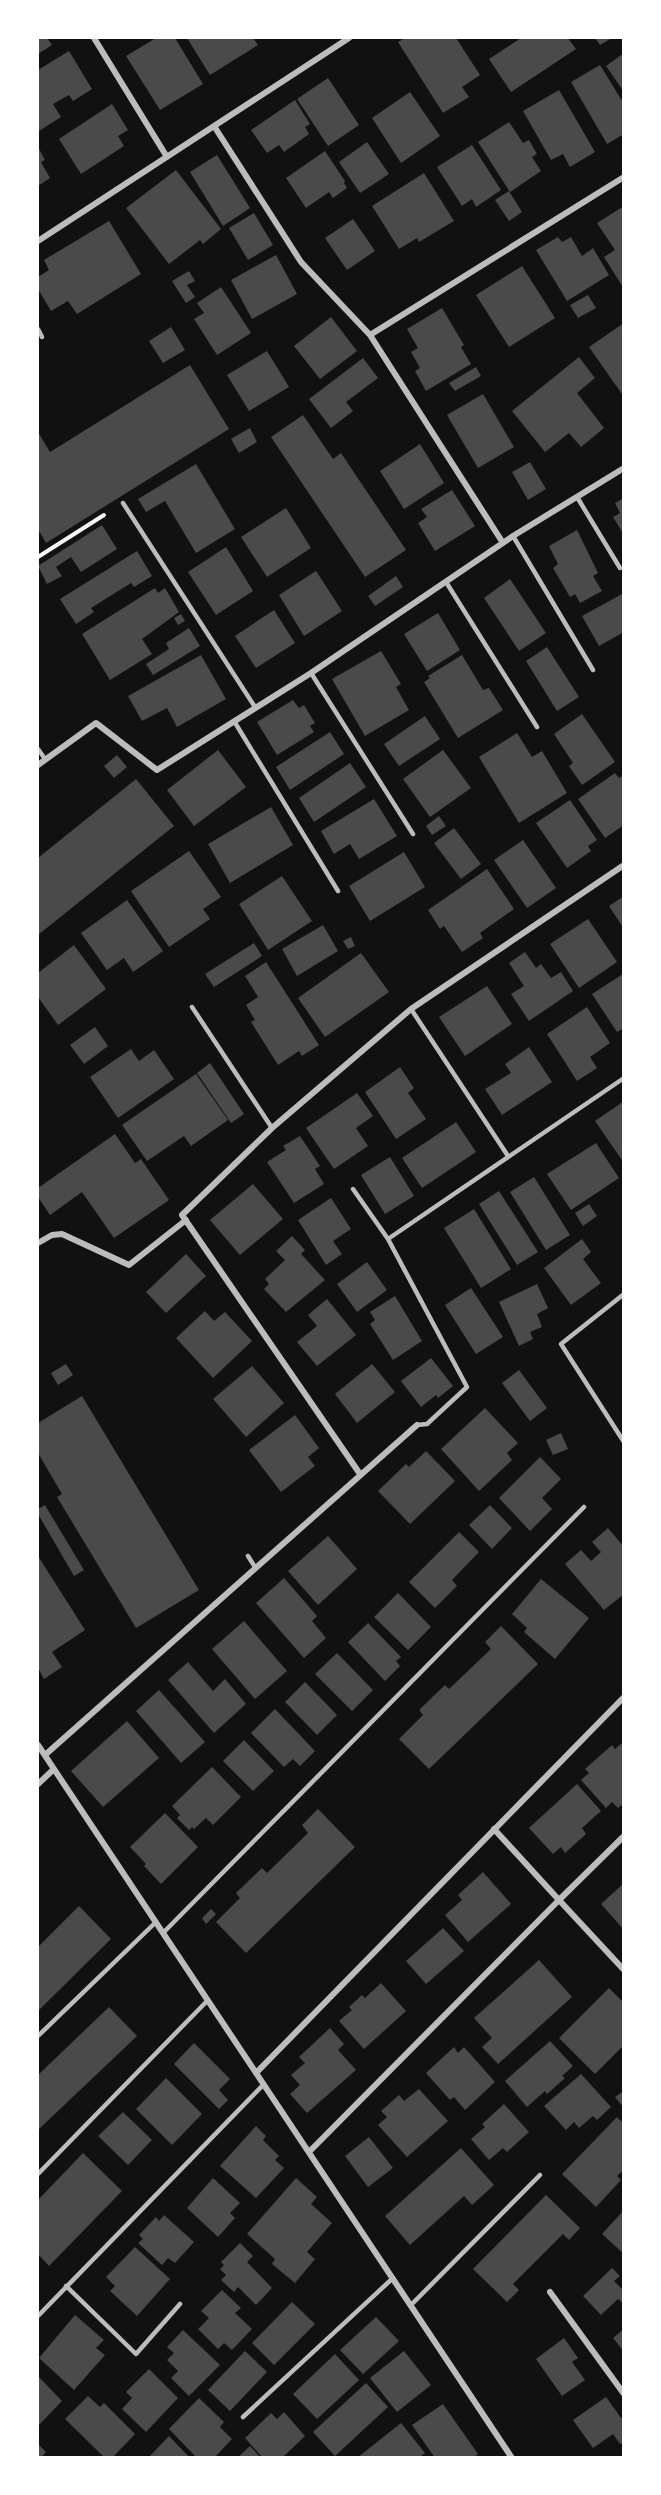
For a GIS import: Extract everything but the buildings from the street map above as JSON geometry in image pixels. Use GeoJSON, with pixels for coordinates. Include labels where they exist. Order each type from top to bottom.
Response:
{"type":"FeatureCollection","features":[{"type":"Feature","properties":{"kind":"street"},"geometry":{"type":"LineString","coordinates":[[94,38],[167,157]]}},
{"type":"Feature","properties":{"kind":"street"},"geometry":{"type":"LineString","coordinates":[[38,242],[349,38]]}},
{"type":"Feature","properties":{"kind":"street"},"geometry":{"type":"LineString","coordinates":[[214,126],[301,261],[370,336],[503,543]]}},
{"type":"Feature","properties":{"kind":"street"},"geometry":{"type":"LineString","coordinates":[[370,336],[624,177]]}},
{"type":"Feature","properties":{"kind":"street"},"geometry":{"type":"LineString","coordinates":[[38,765],[96,723],[157,770],[311,673],[513,536],[624,468]]}},
{"type":"Feature","properties":{"kind":"street"},"geometry":{"type":"LineString","coordinates":[[360,1474],[182,1215],[272,1128],[411,1009],[624,865]]}},
{"type":"Feature","properties":{"kind":"street"},"geometry":{"type":"LineString","coordinates":[[38,1243],[52,1235],[62,1233],[129,1265],[186,1220]]}},
{"type":"Feature","properties":{"kind":"street"},"geometry":{"type":"LineString","coordinates":[[45,1755],[417,1425]]}},
{"type":"Feature","properties":{"kind":"street"},"geometry":{"type":"LineString","coordinates":[[256,2073],[624,1697]]}},
{"type":"Feature","properties":{"kind":"street"},"geometry":{"type":"LineString","coordinates":[[38,1745],[512,2457]]}},
{"type":"Feature","properties":{"kind":"street"},"geometry":{"type":"LineString","coordinates":[[38,1784],[54,1769]]}},
{"type":"Feature","properties":{"kind":"street"},"geometry":{"type":"LineString","coordinates":[[494,1829],[624,1970]]}},
{"type":"Feature","properties":{"kind":"street"},"geometry":{"type":"LineString","coordinates":[[309,2152],[624,1836]]}},
{"type":"Feature","properties":{"kind":"street"},"geometry":{"type":"LineString","coordinates":[[550,2292],[624,2394]]}},
{"type":"Feature","properties":{"kind":"lane"},"geometry":{"type":"LineString","coordinates":[[38,329],[42,337]]}},
{"type":"Feature","properties":{"kind":"lane"},"geometry":{"type":"LineString","coordinates":[[577,497],[620,568]]}},
{"type":"Feature","properties":{"kind":"lane"},"geometry":{"type":"LineString","coordinates":[[123,503],[255,707]]}},
{"type":"Feature","properties":{"kind":"lane"},"geometry":{"type":"LineString","coordinates":[[513,536],[593,670]]}},
{"type":"Feature","properties":{"kind":"lane"},"geometry":{"type":"LineString","coordinates":[[446,582],[537,727]]}},
{"type":"Feature","properties":{"kind":"lane"},"geometry":{"type":"LineString","coordinates":[[311,673],[413,834]]}},
{"type":"Feature","properties":{"kind":"lane"},"geometry":{"type":"LineString","coordinates":[[234,721],[338,891]]}},
{"type":"Feature","properties":{"kind":"lane"},"geometry":{"type":"LineString","coordinates":[[38,748],[45,759]]}},
{"type":"Feature","properties":{"kind":"lane"},"geometry":{"type":"LineString","coordinates":[[192,1007],[272,1128]]}},
{"type":"Feature","properties":{"kind":"lane"},"geometry":{"type":"LineString","coordinates":[[411,1009],[508,1156]]}},
{"type":"Feature","properties":{"kind":"lane"},"geometry":{"type":"LineString","coordinates":[[388,1239],[624,1078]]}},
{"type":"Feature","properties":{"kind":"lane"},"geometry":{"type":"LineString","coordinates":[[353,1189],[388,1239],[467,1387],[427,1424],[417,1425]]}},
{"type":"Feature","properties":{"kind":"lane"},"geometry":{"type":"LineString","coordinates":[[624,1294],[561,1344],[624,1442]]}},
{"type":"Feature","properties":{"kind":"lane"},"geometry":{"type":"LineString","coordinates":[[164,1933],[584,1507]]}},
{"type":"Feature","properties":{"kind":"lane"},"geometry":{"type":"LineString","coordinates":[[248,1556],[255,1567]]}},
{"type":"Feature","properties":{"kind":"lane"},"geometry":{"type":"LineString","coordinates":[[38,2036],[156,1922]]}},
{"type":"Feature","properties":{"kind":"lane"},"geometry":{"type":"LineString","coordinates":[[38,2174],[208,2000]]}},
{"type":"Feature","properties":{"kind":"lane"},"geometry":{"type":"LineString","coordinates":[[38,2316],[264,2084]]}},
{"type":"Feature","properties":{"kind":"lane"},"geometry":{"type":"LineString","coordinates":[[411,2305],[540,2175]]}},
{"type":"Feature","properties":{"kind":"lane"},"geometry":{"type":"LineString","coordinates":[[243,2417],[393,2278]]}},
{"type":"Feature","properties":{"kind":"lane"},"geometry":{"type":"LineString","coordinates":[[66,2286],[136,2354],[180,2304]]}},
{"type":"Feature","properties":{"kind":"path"},"geometry":{"type":"LineString","coordinates":[[38,557],[123,503]]}}]}
